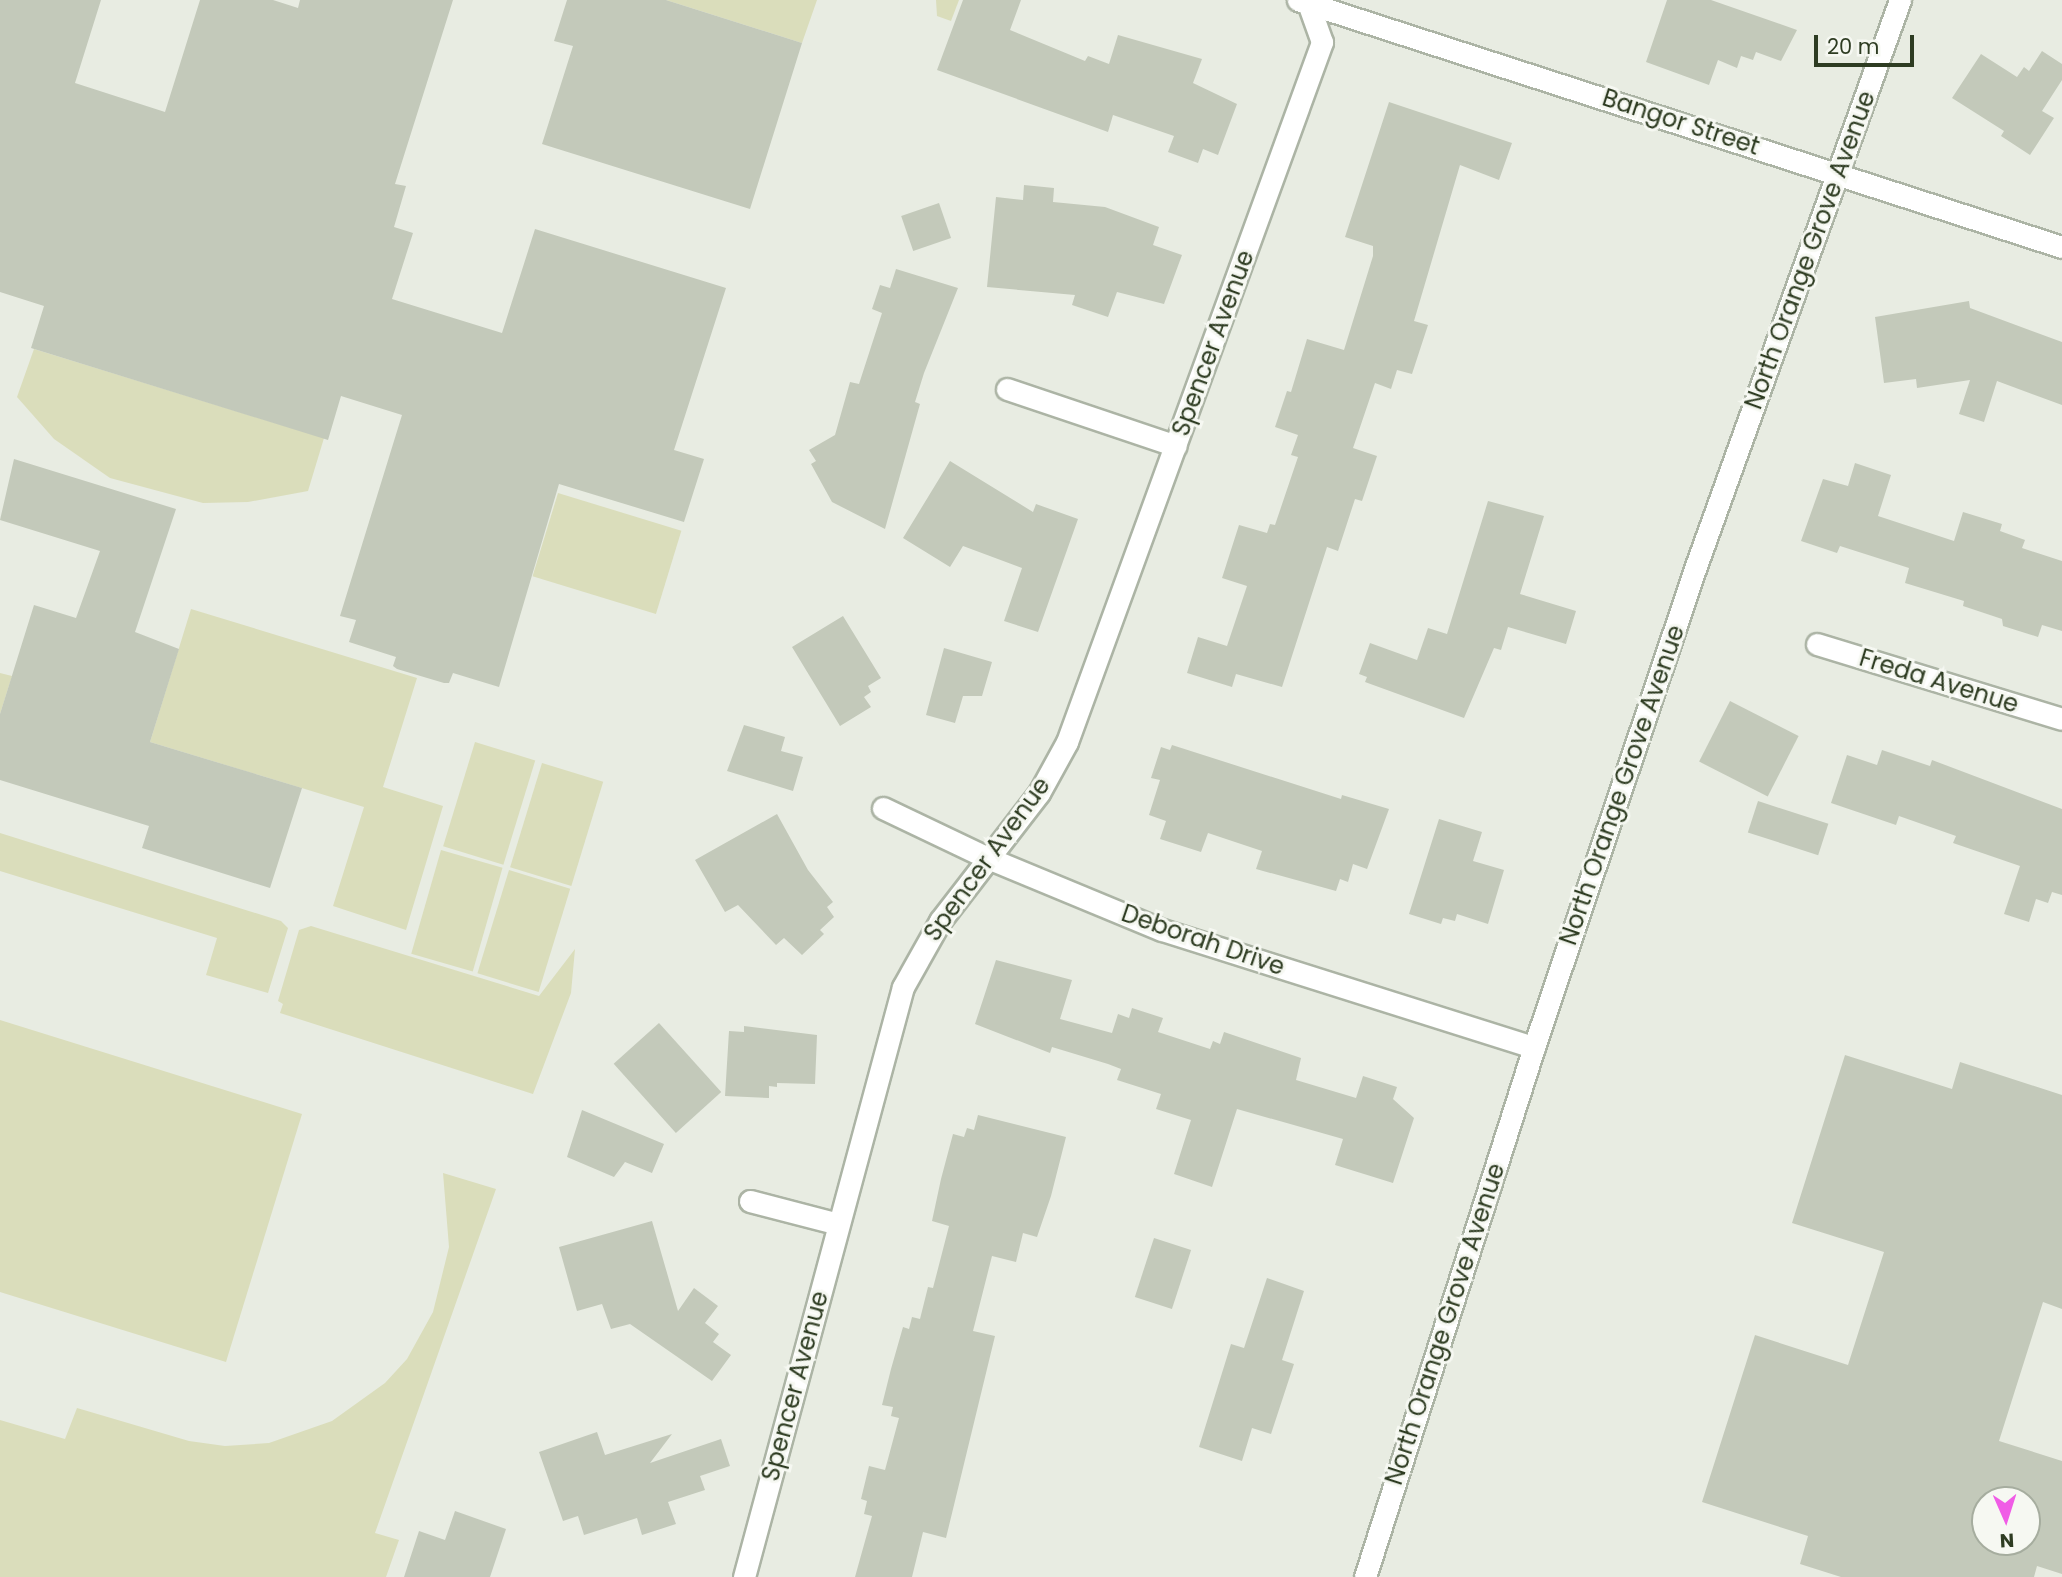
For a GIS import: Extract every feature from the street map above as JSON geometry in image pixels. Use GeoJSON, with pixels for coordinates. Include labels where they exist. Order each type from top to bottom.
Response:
{"type":"FeatureCollection","features":[{"type":"Feature","properties":{"kind":"street","name":"North Orange Grove Avenue"},"geometry":{"type":"LineString","coordinates":[[1365,1577],[1534,1047],[1696,566],[1900,0]]}},
{"type":"Feature","properties":{"kind":"street","name":"Bangor Street"},"geometry":{"type":"LineString","coordinates":[[1304,1],[1839,172],[2062,247]]}},
{"type":"Feature","properties":{"kind":"street","name":"Spencer Avenue"},"geometry":{"type":"LineString","coordinates":[[744,1577],[903,987],[940,921],[1039,793],[1067,742],[1322,42],[1304,1]]}},
{"type":"Feature","properties":{"kind":"street"},"geometry":{"type":"LineString","coordinates":[[1007,390],[1177,446]]}},
{"type":"Feature","properties":{"kind":"street","name":"Freda Avenue"},"geometry":{"type":"LineString","coordinates":[[1817,644],[2062,719]]}},
{"type":"Feature","properties":{"kind":"street","name":"Deborah Drive"},"geometry":{"type":"LineString","coordinates":[[883,808],[988,858],[1162,930],[1534,1047]]}},
{"type":"Feature","properties":{"kind":"street"},"geometry":{"type":"LineString","coordinates":[[750,1201],[838,1224]]}},
{"type":"Feature","properties":{"kind":"green space"},"geometry":{"type":"Polygon","coordinates":[[[666,0],[817,0],[802,43],[666,0]]]}},
{"type":"Feature","properties":{"kind":"green space"},"geometry":{"type":"Polygon","coordinates":[[[936,0],[959,0],[951,21],[937,16],[936,0]]]}},
{"type":"Feature","properties":{"kind":"green space"},"geometry":{"type":"Polygon","coordinates":[[[34,349],[324,438],[308,491],[248,502],[203,503],[110,478],[54,439],[17,397],[34,349]]]}},
{"type":"Feature","properties":{"kind":"green space"},"geometry":{"type":"Polygon","coordinates":[[[558,493],[681,531],[656,614],[533,576],[558,493]]]}},
{"type":"Feature","properties":{"kind":"green space"},"geometry":{"type":"Polygon","coordinates":[[[191,609],[417,678],[383,787],[443,806],[406,930],[333,906],[364,807],[150,742],[191,609]]]}},
{"type":"Feature","properties":{"kind":"green space"},"geometry":{"type":"Polygon","coordinates":[[[0,673],[12,676],[0,714],[0,673]]]}},
{"type":"Feature","properties":{"kind":"green space"},"geometry":{"type":"Polygon","coordinates":[[[475,742],[535,760],[503,865],[443,846],[475,742]]]}},
{"type":"Feature","properties":{"kind":"green space"},"geometry":{"type":"Polygon","coordinates":[[[542,763],[603,782],[571,886],[510,867],[542,763]]]}},
{"type":"Feature","properties":{"kind":"green space"},"geometry":{"type":"Polygon","coordinates":[[[0,833],[281,921],[288,928],[268,993],[206,975],[217,938],[0,871],[0,833]]]}},
{"type":"Feature","properties":{"kind":"green space"},"geometry":{"type":"Polygon","coordinates":[[[441,850],[503,868],[473,971],[411,954],[441,850]]]}},
{"type":"Feature","properties":{"kind":"green space"},"geometry":{"type":"Polygon","coordinates":[[[509,870],[570,889],[539,992],[477,973],[509,870]]]}},
{"type":"Feature","properties":{"kind":"green space"},"geometry":{"type":"Polygon","coordinates":[[[311,926],[539,996],[575,949],[571,993],[533,1094],[280,1013],[283,1004],[278,1001],[299,930],[311,926]]]}},
{"type":"Feature","properties":{"kind":"green space"},"geometry":{"type":"Polygon","coordinates":[[[0,1020],[302,1114],[226,1362],[0,1292],[0,1020]]]}},
{"type":"Feature","properties":{"kind":"green space"},"geometry":{"type":"Polygon","coordinates":[[[443,1173],[496,1189],[375,1533],[399,1540],[386,1577],[0,1577],[0,1420],[65,1439],[77,1408],[189,1441],[225,1446],[269,1443],[332,1421],[385,1383],[407,1359],[433,1312],[449,1247],[443,1173]]]}},
{"type":"Feature","properties":{"kind":"building"},"geometry":{"type":"Polygon","coordinates":[[[0,0],[101,0],[75,83],[165,112],[200,0],[273,0],[298,8],[300,0],[453,0],[395,184],[406,186],[394,227],[413,233],[392,299],[502,333],[535,229],[726,288],[674,450],[704,459],[684,522],[559,484],[499,687],[453,673],[449,683],[444,683],[397,669],[393,666],[396,657],[349,642],[356,620],[340,616],[402,415],[341,396],[328,440],[31,348],[44,306],[0,292],[0,0]]]}},
{"type":"Feature","properties":{"kind":"building"},"geometry":{"type":"Polygon","coordinates":[[[567,0],[666,0],[802,43],[750,209],[542,144],[573,46],[554,41],[567,0]]]}},
{"type":"Feature","properties":{"kind":"building"},"geometry":{"type":"Polygon","coordinates":[[[963,0],[1021,0],[1010,30],[1085,61],[1088,56],[1109,64],[1118,35],[1202,59],[1193,83],[1237,104],[1218,155],[1203,149],[1198,163],[1168,152],[1174,136],[1113,115],[1108,132],[937,70],[963,0]]]}},
{"type":"Feature","properties":{"kind":"building"},"geometry":{"type":"Polygon","coordinates":[[[1667,0],[1711,0],[1797,30],[1781,61],[1756,52],[1753,60],[1741,56],[1737,68],[1718,60],[1709,85],[1646,62],[1667,0]]]}},
{"type":"Feature","properties":{"kind":"building"},"geometry":{"type":"Polygon","coordinates":[[[2042,51],[2062,64],[2062,80],[2042,111],[2054,118],[2030,155],[2001,136],[2004,131],[1952,98],[1981,54],[2017,77],[2024,67],[2029,71],[2042,51]]]}},
{"type":"Feature","properties":{"kind":"building"},"geometry":{"type":"Polygon","coordinates":[[[1389,102],[1512,143],[1499,180],[1460,165],[1414,321],[1428,325],[1412,374],[1397,370],[1391,389],[1375,383],[1353,448],[1377,456],[1362,501],[1355,499],[1338,551],[1327,547],[1282,687],[1236,674],[1232,687],[1187,673],[1198,637],[1227,646],[1247,586],[1222,578],[1239,525],[1267,533],[1270,524],[1275,525],[1298,457],[1291,455],[1298,435],[1275,427],[1287,391],[1291,392],[1307,339],[1344,350],[1373,256],[1373,246],[1345,237],[1389,102]]]}},
{"type":"Feature","properties":{"kind":"building"},"geometry":{"type":"Polygon","coordinates":[[[1024,185],[1054,188],[1053,202],[1105,207],[1159,227],[1153,245],[1182,255],[1164,304],[1117,292],[1108,317],[1072,305],[1075,295],[987,287],[996,197],[1023,200],[1024,185]]]}},
{"type":"Feature","properties":{"kind":"building"},"geometry":{"type":"Polygon","coordinates":[[[939,203],[951,238],[913,251],[901,216],[939,203]]]}},
{"type":"Feature","properties":{"kind":"building"},"geometry":{"type":"Polygon","coordinates":[[[896,269],[958,288],[915,402],[920,404],[885,529],[832,502],[811,464],[816,461],[809,450],[835,435],[850,382],[859,384],[882,313],[872,309],[880,285],[890,288],[896,269]]]}},
{"type":"Feature","properties":{"kind":"building"},"geometry":{"type":"Polygon","coordinates":[[[1969,301],[1970,308],[2062,342],[2062,405],[1997,381],[1984,422],[1959,414],[1970,380],[1917,388],[1916,379],[1884,383],[1875,317],[1969,301]]]}},
{"type":"Feature","properties":{"kind":"building"},"geometry":{"type":"Polygon","coordinates":[[[14,459],[176,509],[135,632],[179,649],[150,742],[302,788],[270,888],[142,848],[149,826],[0,780],[0,714],[34,605],[76,618],[100,551],[0,520],[14,459]]]}},
{"type":"Feature","properties":{"kind":"building"},"geometry":{"type":"Polygon","coordinates":[[[950,461],[1033,512],[1036,504],[1078,519],[1038,632],[1004,621],[1022,568],[963,546],[950,567],[903,538],[950,461]]]}},
{"type":"Feature","properties":{"kind":"building"},"geometry":{"type":"Polygon","coordinates":[[[1855,463],[1891,475],[1878,516],[1954,541],[1963,512],[2002,524],[2000,531],[2025,540],[2022,548],[2062,561],[2062,631],[2042,625],[2038,637],[2003,626],[2002,619],[1963,606],[1964,601],[1905,583],[1909,568],[1840,546],[1837,553],[1801,541],[1823,479],[1848,486],[1855,463]]]}},
{"type":"Feature","properties":{"kind":"building"},"geometry":{"type":"Polygon","coordinates":[[[1488,501],[1544,516],[1520,594],[1576,611],[1566,644],[1508,627],[1501,650],[1494,648],[1464,718],[1365,682],[1367,677],[1359,674],[1370,643],[1417,660],[1428,628],[1447,634],[1488,501]]]}},
{"type":"Feature","properties":{"kind":"building"},"geometry":{"type":"Polygon","coordinates":[[[843,616],[881,678],[868,686],[871,692],[864,697],[871,707],[840,726],[792,647],[843,616]]]}},
{"type":"Feature","properties":{"kind":"building"},"geometry":{"type":"Polygon","coordinates":[[[944,648],[992,662],[982,696],[963,696],[955,723],[926,715],[944,648]]]}},
{"type":"Feature","properties":{"kind":"building"},"geometry":{"type":"Polygon","coordinates":[[[1730,701],[1799,736],[1768,797],[1699,762],[1730,701]]]}},
{"type":"Feature","properties":{"kind":"building"},"geometry":{"type":"Polygon","coordinates":[[[744,725],[785,737],[781,751],[803,757],[793,791],[727,771],[744,725]]]}},
{"type":"Feature","properties":{"kind":"building"},"geometry":{"type":"Polygon","coordinates":[[[1172,745],[1341,799],[1342,795],[1389,809],[1367,869],[1353,864],[1348,882],[1340,879],[1336,891],[1256,869],[1262,851],[1208,833],[1201,852],[1160,839],[1166,821],[1149,815],[1160,780],[1151,778],[1161,747],[1170,750],[1172,745]]]}},
{"type":"Feature","properties":{"kind":"building"},"geometry":{"type":"Polygon","coordinates":[[[1882,750],[1930,766],[1932,760],[2062,809],[2062,895],[2052,892],[2048,903],[2036,899],[2029,922],[2004,914],[2020,866],[1953,843],[1956,836],[1899,816],[1896,825],[1831,803],[1847,755],[1877,765],[1882,750]]]}},
{"type":"Feature","properties":{"kind":"building"},"geometry":{"type":"Polygon","coordinates":[[[1758,801],[1828,824],[1818,855],[1748,832],[1758,801]]]}},
{"type":"Feature","properties":{"kind":"building"},"geometry":{"type":"Polygon","coordinates":[[[777,814],[808,870],[833,902],[827,907],[834,917],[820,930],[824,934],[802,955],[784,938],[776,945],[738,905],[725,912],[695,860],[777,814]]]}},
{"type":"Feature","properties":{"kind":"building"},"geometry":{"type":"Polygon","coordinates":[[[1439,819],[1482,832],[1473,861],[1504,870],[1488,924],[1457,914],[1455,921],[1443,918],[1441,924],[1409,914],[1439,819]]]}},
{"type":"Feature","properties":{"kind":"building"},"geometry":{"type":"Polygon","coordinates":[[[996,960],[1072,980],[1060,1019],[1112,1033],[1118,1014],[1129,1018],[1132,1008],[1163,1018],[1158,1032],[1210,1049],[1213,1041],[1220,1044],[1224,1032],[1301,1058],[1296,1080],[1356,1098],[1363,1076],[1397,1087],[1393,1099],[1414,1118],[1393,1183],[1335,1165],[1343,1139],[1237,1109],[1212,1187],[1174,1174],[1191,1120],[1156,1109],[1161,1094],[1117,1080],[1121,1069],[1108,1064],[1052,1047],[1050,1053],[975,1024],[996,960]]]}},
{"type":"Feature","properties":{"kind":"building"},"geometry":{"type":"Polygon","coordinates":[[[659,1023],[721,1092],[676,1133],[614,1064],[659,1023]]]}},
{"type":"Feature","properties":{"kind":"building"},"geometry":{"type":"Polygon","coordinates":[[[744,1026],[817,1035],[815,1084],[777,1083],[777,1087],[769,1086],[769,1098],[725,1096],[729,1031],[744,1032],[744,1026]]]}},
{"type":"Feature","properties":{"kind":"building"},"geometry":{"type":"Polygon","coordinates":[[[1845,1055],[1952,1089],[1960,1062],[2062,1095],[2062,1309],[2043,1302],[1999,1441],[2062,1461],[2062,1574],[2037,1566],[2034,1577],[1841,1577],[1800,1564],[1808,1536],[1702,1502],[1755,1335],[1848,1365],[1884,1252],[1792,1223],[1845,1055]]]}},
{"type":"Feature","properties":{"kind":"building"},"geometry":{"type":"Polygon","coordinates":[[[582,1110],[664,1144],[652,1173],[625,1162],[614,1177],[567,1157],[582,1110]]]}},
{"type":"Feature","properties":{"kind":"building"},"geometry":{"type":"Polygon","coordinates":[[[978,1115],[1066,1137],[1051,1196],[1037,1237],[1023,1233],[1016,1262],[992,1256],[973,1331],[995,1336],[946,1538],[923,1532],[912,1577],[855,1577],[872,1516],[864,1514],[867,1501],[861,1499],[869,1466],[885,1470],[899,1418],[891,1416],[893,1407],[882,1405],[891,1369],[903,1327],[909,1329],[912,1317],[920,1319],[928,1287],[933,1288],[949,1226],[932,1221],[941,1179],[953,1134],[964,1137],[967,1128],[974,1130],[978,1115]]]}},
{"type":"Feature","properties":{"kind":"building"},"geometry":{"type":"Polygon","coordinates":[[[652,1221],[678,1311],[694,1288],[718,1306],[705,1323],[719,1334],[713,1342],[731,1355],[712,1381],[630,1324],[611,1329],[602,1304],[577,1311],[559,1247],[652,1221]]]}},
{"type":"Feature","properties":{"kind":"building"},"geometry":{"type":"Polygon","coordinates":[[[1154,1238],[1191,1250],[1172,1309],[1135,1297],[1154,1238]]]}},
{"type":"Feature","properties":{"kind":"building"},"geometry":{"type":"Polygon","coordinates":[[[1267,1278],[1304,1291],[1282,1360],[1294,1364],[1271,1434],[1252,1428],[1242,1461],[1199,1447],[1231,1344],[1244,1348],[1267,1278]]]}},
{"type":"Feature","properties":{"kind":"building"},"geometry":{"type":"Polygon","coordinates":[[[597,1432],[605,1455],[672,1434],[650,1463],[721,1439],[730,1466],[700,1476],[705,1490],[668,1502],[676,1524],[642,1535],[637,1518],[584,1535],[578,1516],[563,1521],[539,1452],[597,1432]]]}},
{"type":"Feature","properties":{"kind":"building"},"geometry":{"type":"Polygon","coordinates":[[[455,1511],[506,1529],[490,1577],[404,1577],[419,1531],[445,1540],[455,1511]]]}}]}
